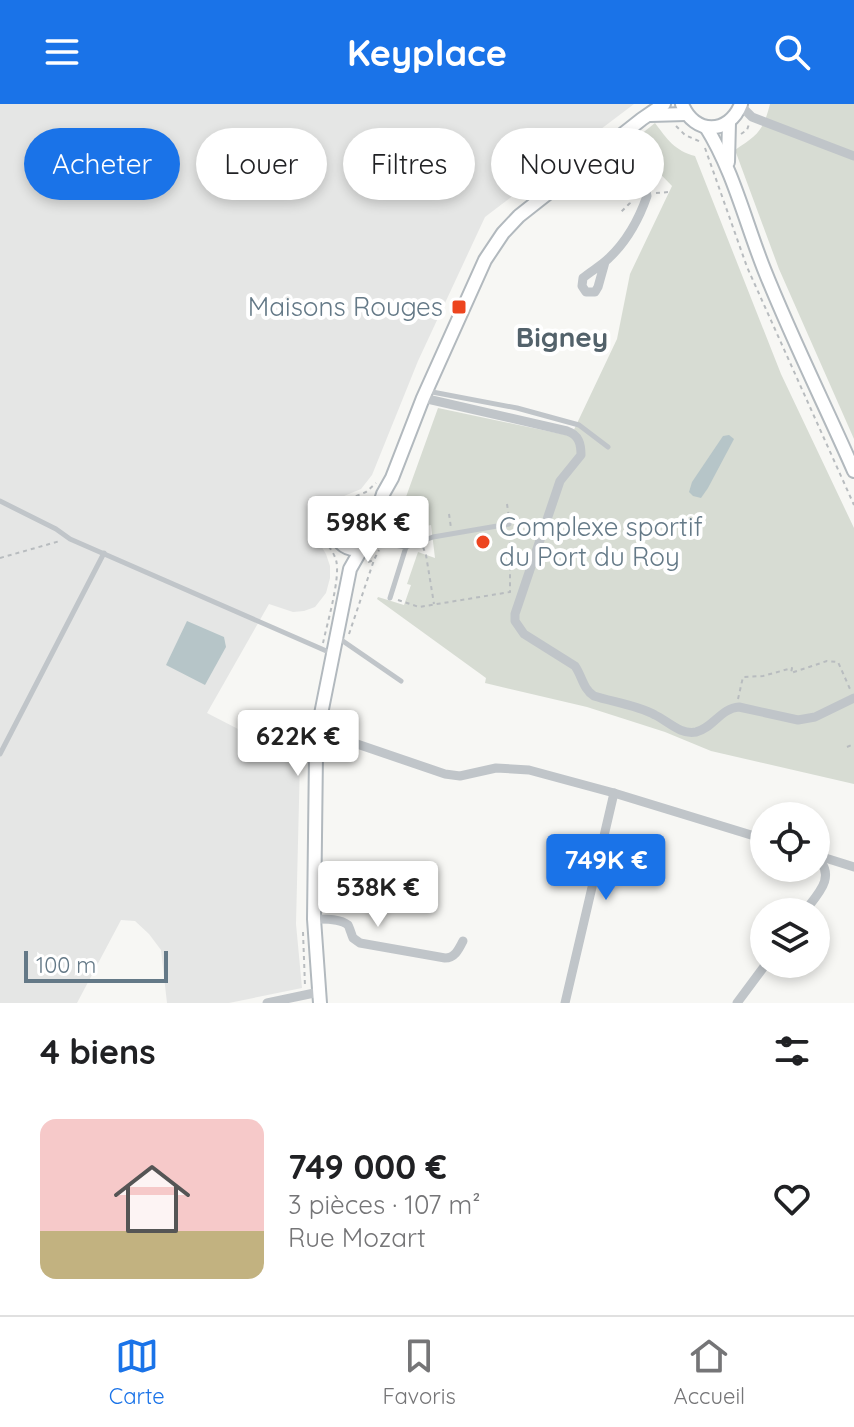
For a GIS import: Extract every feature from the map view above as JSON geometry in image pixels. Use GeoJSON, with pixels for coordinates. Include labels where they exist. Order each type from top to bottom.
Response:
{"type":"FeatureCollection","features":[{"type":"Feature","properties":{"kind":"street"},"geometry":{"type":"LineString","coordinates":[[635,128],[664,104]]}},
{"type":"Feature","properties":{"kind":"street"},"geometry":{"type":"LineString","coordinates":[[650,115],[684,109],[693,121],[706,127],[720,126],[729,122],[741,105],[752,117],[854,156]]}},
{"type":"Feature","properties":{"kind":"street"},"geometry":{"type":"LineString","coordinates":[[729,122],[729,169]]}},
{"type":"Feature","properties":{"kind":"street"},"geometry":{"type":"LineString","coordinates":[[706,127],[729,169],[771,285],[854,471]]}},
{"type":"Feature","properties":{"kind":"street"},"geometry":{"type":"LineString","coordinates":[[267,1003],[305,995],[320,998],[308,920],[316,754],[327,650],[336,636],[350,569],[375,534],[374,522],[383,494],[485,260],[503,233],[541,200]]}},
{"type":"Feature","properties":{"kind":"street"},"geometry":{"type":"LineString","coordinates":[[605,262],[630,234],[645,200]]}},
{"type":"Feature","properties":{"kind":"street"},"geometry":{"type":"LineString","coordinates":[[425,394],[567,431],[578,437],[581,455],[560,481],[515,621],[524,634],[575,666],[589,693],[654,714],[687,733],[705,728],[731,707],[798,720],[808,719],[854,698]]}},
{"type":"Feature","properties":{"kind":"street"},"geometry":{"type":"LineString","coordinates":[[350,569],[335,532],[338,518],[348,510],[362,509],[383,494]]}},
{"type":"Feature","properties":{"kind":"street"},"geometry":{"type":"LineString","coordinates":[[362,509],[374,522]]}},
{"type":"Feature","properties":{"kind":"street"},"geometry":{"type":"LineString","coordinates":[[342,544],[355,549],[367,543]]}},
{"type":"Feature","properties":{"kind":"street"},"geometry":{"type":"LineString","coordinates":[[319,731],[445,774],[460,776],[496,768],[529,770],[750,835]]}},
{"type":"Feature","properties":{"kind":"street"},"geometry":{"type":"LineString","coordinates":[[565,1003],[614,793]]}},
{"type":"Feature","properties":{"kind":"street"},"geometry":{"type":"LineString","coordinates":[[830,860],[854,867]]}},
{"type":"Feature","properties":{"kind":"street"},"geometry":{"type":"LineString","coordinates":[[308,920],[331,919],[348,925],[353,938],[360,943],[445,958],[455,954],[463,941]]}},
{"type":"Feature","properties":{"kind":"street"},"geometry":{"type":"LineString","coordinates":[[737,1003],[756,978]]}},
{"type":"Feature","properties":{"kind":"lane"},"geometry":{"type":"LineString","coordinates":[[425,394],[517,408],[579,425],[608,447]]}},
{"type":"Feature","properties":{"kind":"lane"},"geometry":{"type":"LineString","coordinates":[[0,501],[70,539],[327,650]]}},
{"type":"Feature","properties":{"kind":"lane"},"geometry":{"type":"LineString","coordinates":[[367,543],[406,547],[433,537],[509,524]]}},
{"type":"Feature","properties":{"kind":"lane"},"geometry":{"type":"LineString","coordinates":[[390,598],[406,547]]}},
{"type":"Feature","properties":{"kind":"lane"},"geometry":{"type":"LineString","coordinates":[[0,754],[104,553]]}},
{"type":"Feature","properties":{"kind":"lane"},"geometry":{"type":"LineString","coordinates":[[336,636],[401,681]]}},
{"type":"Feature","properties":{"kind":"path"},"geometry":{"type":"LineString","coordinates":[[619,214],[630,200]]}},
{"type":"Feature","properties":{"kind":"path"},"geometry":{"type":"LineString","coordinates":[[327,650],[337,573],[336,559],[317,526],[320,514],[366,492],[380,480]]}},
{"type":"Feature","properties":{"kind":"path"},"geometry":{"type":"LineString","coordinates":[[390,598],[419,607],[510,592],[507,504]]}},
{"type":"Feature","properties":{"kind":"path"},"geometry":{"type":"LineString","coordinates":[[449,514],[452,533]]}},
{"type":"Feature","properties":{"kind":"path"},"geometry":{"type":"LineString","coordinates":[[0,558],[70,539]]}},
{"type":"Feature","properties":{"kind":"path"},"geometry":{"type":"LineString","coordinates":[[421,541],[434,605]]}},
{"type":"Feature","properties":{"kind":"path"},"geometry":{"type":"LineString","coordinates":[[739,699],[743,677],[763,676],[792,668],[791,673],[827,661],[838,662],[854,698]]}},
{"type":"Feature","properties":{"kind":"path"},"geometry":{"type":"LineString","coordinates":[[847,747],[854,744]]}},
{"type":"Feature","properties":{"kind":"path"},"geometry":{"type":"LineString","coordinates":[[305,995],[308,920]]}},
{"type":"Feature","properties":{"kind":"shaded area"},"geometry":{"type":"Polygon","coordinates":[[[0,104],[634,104],[602,128],[491,128],[491,200],[507,200],[485,217],[418,361],[372,475],[361,489],[315,508],[310,528],[330,566],[326,593],[315,607],[304,611],[293,612],[269,604],[207,713],[300,761],[296,924],[302,988],[229,1003],[167,1003],[161,950],[135,921],[121,920],[77,1003],[0,1003],[0,104]]]}},
{"type":"Feature","properties":{"kind":"shaded area"},"geometry":{"type":"Polygon","coordinates":[[[770,104],[854,104],[854,439],[779,269],[735,150],[758,132],[770,104]]]}},
{"type":"Feature","properties":{"kind":"shaded area"},"geometry":{"type":"Polygon","coordinates":[[[664,134],[677,148],[695,156],[781,374],[854,528],[854,784],[711,751],[665,732],[587,707],[485,683],[486,678],[377,599],[404,605],[411,585],[407,584],[418,552],[435,558],[431,525],[393,533],[438,408],[571,436],[617,339],[630,274],[672,186],[664,178],[664,134]]]}},
{"type":"Feature","properties":{"kind":"shaded area"},"geometry":{"type":"Polygon","coordinates":[[[729,435],[734,439],[708,488],[701,498],[693,496],[689,492],[692,482],[723,436],[729,435]]]}},
{"type":"Feature","properties":{"kind":"shaded area"},"geometry":{"type":"Polygon","coordinates":[[[187,621],[224,637],[226,647],[205,685],[166,665],[187,621]]]}},
{"type":"Feature","properties":{"kind":"place","name":"Maisons Rouges"},"geometry":{"type":"Point","coordinates":[459,307]}},
{"type":"Feature","properties":{"kind":"place","name":"Complexe sportif du Port du Roy"},"geometry":{"type":"Point","coordinates":[483,542]}},
{"type":"Feature","properties":{"kind":"district","name":"Bigney"},"geometry":{"type":"Point","coordinates":[562,337]}}]}
